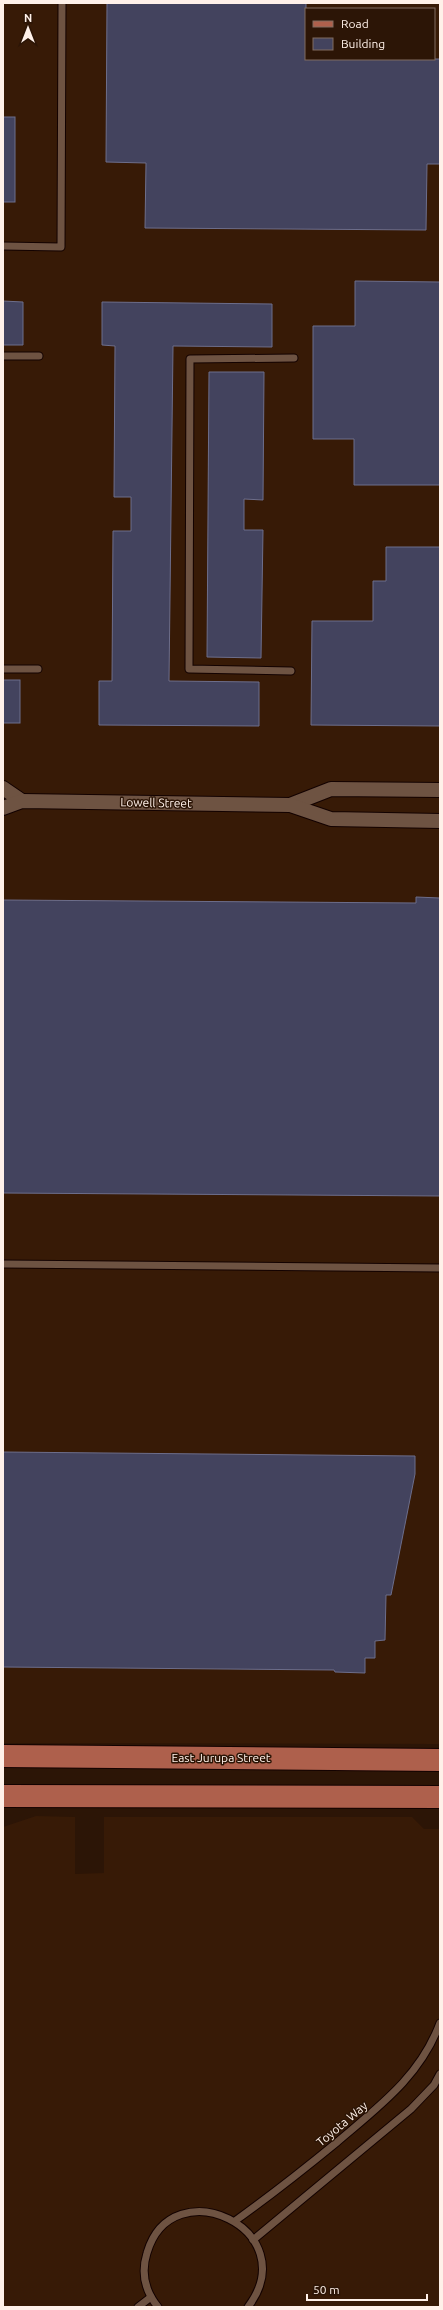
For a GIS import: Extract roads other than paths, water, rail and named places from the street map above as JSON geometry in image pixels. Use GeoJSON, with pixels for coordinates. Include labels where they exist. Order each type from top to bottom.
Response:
{"type":"FeatureCollection","features":[{"type":"Feature","properties":{"kind":"main road","name":"East Jurupa Street"},"geometry":{"type":"LineString","coordinates":[[3,1756],[440,1760]]}},
{"type":"Feature","properties":{"kind":"main road"},"geometry":{"type":"LineString","coordinates":[[3,1796],[440,1797]]}},
{"type":"Feature","properties":{"kind":"street"},"geometry":{"type":"LineString","coordinates":[[3,788],[22,801]]}},
{"type":"Feature","properties":{"kind":"street","name":"Lowell Street"},"geometry":{"type":"LineString","coordinates":[[290,805],[331,790],[440,790]]}},
{"type":"Feature","properties":{"kind":"street","name":"Lowell Street"},"geometry":{"type":"LineString","coordinates":[[3,808],[22,801],[290,805],[331,819],[440,821]]}},
{"type":"Feature","properties":{"kind":"lane"},"geometry":{"type":"LineString","coordinates":[[3,246],[61,247],[62,3]]}},
{"type":"Feature","properties":{"kind":"lane"},"geometry":{"type":"LineString","coordinates":[[3,356],[40,356]]}},
{"type":"Feature","properties":{"kind":"lane"},"geometry":{"type":"LineString","coordinates":[[291,671],[189,669],[190,359],[294,358]]}},
{"type":"Feature","properties":{"kind":"lane"},"geometry":{"type":"LineString","coordinates":[[3,669],[38,669]]}},
{"type":"Feature","properties":{"kind":"lane"},"geometry":{"type":"LineString","coordinates":[[3,1264],[440,1268]]}},
{"type":"Feature","properties":{"kind":"lane","name":"Toyota Way"},"geometry":{"type":"LineString","coordinates":[[234,2221],[285,2185],[392,2096],[426,2053],[440,2022]]}},
{"type":"Feature","properties":{"kind":"lane"},"geometry":{"type":"LineString","coordinates":[[253,2240],[411,2109],[434,2085],[440,2074]]}},
{"type":"Feature","properties":{"kind":"lane"},"geometry":{"type":"LineString","coordinates":[[158,2307],[151,2297],[145,2278],[145,2258],[153,2239],[166,2224],[180,2216],[200,2212],[220,2214],[234,2221],[253,2240],[259,2254],[261,2274],[256,2294],[248,2307]]}},
{"type":"Feature","properties":{"kind":"lane"},"geometry":{"type":"LineString","coordinates":[[138,2307],[151,2297]]}}]}
